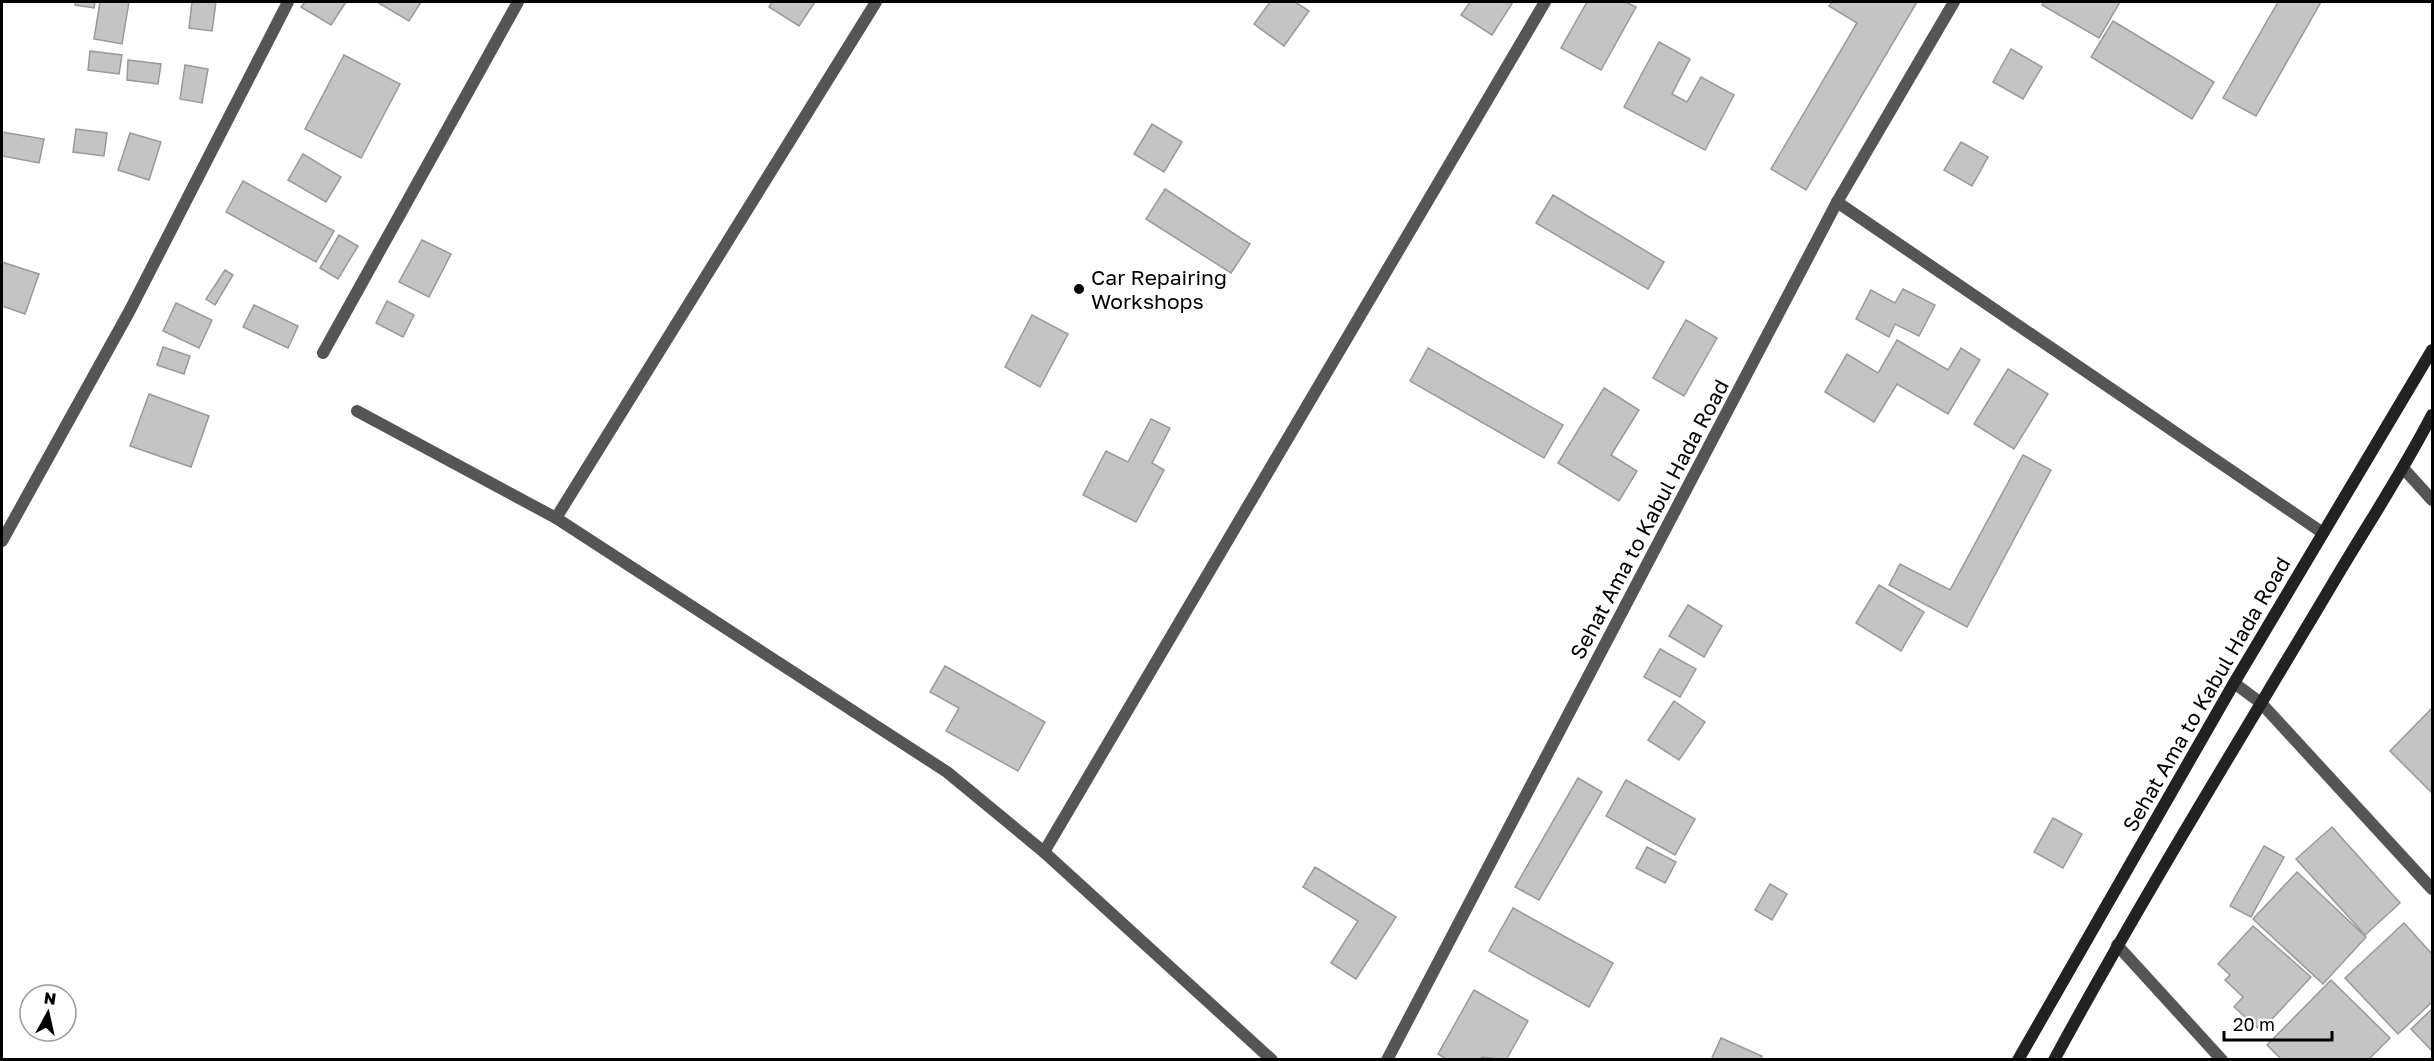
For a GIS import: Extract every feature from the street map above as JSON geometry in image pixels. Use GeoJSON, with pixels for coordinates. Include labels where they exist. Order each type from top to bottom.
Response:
{"type":"FeatureCollection","features":[{"type":"Feature","properties":{"kind":"main road","name":"Sehat Ama to Kabul Hada Road"},"geometry":{"type":"LineString","coordinates":[[2018,1059],[2234,683],[2433,350]]}},
{"type":"Feature","properties":{"kind":"main road"},"geometry":{"type":"LineString","coordinates":[[2054,1059],[2117,945],[2356,542],[2404,469],[2433,416]]}},
{"type":"Feature","properties":{"kind":"street"},"geometry":{"type":"LineString","coordinates":[[2,541],[129,312],[288,2]]}},
{"type":"Feature","properties":{"kind":"street"},"geometry":{"type":"LineString","coordinates":[[323,352],[518,2]]}},
{"type":"Feature","properties":{"kind":"street"},"geometry":{"type":"LineString","coordinates":[[556,518],[876,2]]}},
{"type":"Feature","properties":{"kind":"street"},"geometry":{"type":"LineString","coordinates":[[1044,852],[1545,2]]}},
{"type":"Feature","properties":{"kind":"street","name":"Sehat Ama to Kabul Hada Road"},"geometry":{"type":"LineString","coordinates":[[1387,1059],[1837,202],[1954,2]]}},
{"type":"Feature","properties":{"kind":"street"},"geometry":{"type":"LineString","coordinates":[[1837,202],[2323,533]]}},
{"type":"Feature","properties":{"kind":"street"},"geometry":{"type":"LineString","coordinates":[[357,411],[556,518],[947,772],[1044,852],[1272,1059]]}},
{"type":"Feature","properties":{"kind":"street"},"geometry":{"type":"LineString","coordinates":[[2404,469],[2433,500]]}},
{"type":"Feature","properties":{"kind":"street"},"geometry":{"type":"LineString","coordinates":[[2234,683],[2261,703],[2433,889]]}},
{"type":"Feature","properties":{"kind":"street"},"geometry":{"type":"LineString","coordinates":[[2117,945],[2222,1059]]}},
{"type":"Feature","properties":{"kind":"building"},"geometry":{"type":"Polygon","coordinates":[[[75,2],[95,2],[94,8],[75,5],[75,2]]]}},
{"type":"Feature","properties":{"kind":"building"},"geometry":{"type":"Polygon","coordinates":[[[100,2],[129,2],[122,44],[94,39],[100,2]]]}},
{"type":"Feature","properties":{"kind":"building"},"geometry":{"type":"Polygon","coordinates":[[[192,2],[216,2],[212,31],[189,28],[192,2]]]}},
{"type":"Feature","properties":{"kind":"building"},"geometry":{"type":"Polygon","coordinates":[[[305,2],[346,2],[331,25],[301,7],[305,2]]]}},
{"type":"Feature","properties":{"kind":"building"},"geometry":{"type":"Polygon","coordinates":[[[377,2],[421,2],[409,21],[377,2]]]}},
{"type":"Feature","properties":{"kind":"building"},"geometry":{"type":"Polygon","coordinates":[[[772,2],[815,2],[799,26],[769,7],[772,2]]]}},
{"type":"Feature","properties":{"kind":"building"},"geometry":{"type":"Polygon","coordinates":[[[1270,2],[1295,2],[1309,11],[1284,46],[1254,24],[1270,2]]]}},
{"type":"Feature","properties":{"kind":"building"},"geometry":{"type":"Polygon","coordinates":[[[1470,2],[1513,2],[1492,35],[1461,15],[1470,2]]]}},
{"type":"Feature","properties":{"kind":"building"},"geometry":{"type":"Polygon","coordinates":[[[1587,2],[1626,2],[1636,7],[1601,70],[1561,48],[1587,2]]]}},
{"type":"Feature","properties":{"kind":"building"},"geometry":{"type":"Polygon","coordinates":[[[1832,2],[1917,2],[1806,190],[1771,169],[1857,23],[1829,6],[1832,2]]]}},
{"type":"Feature","properties":{"kind":"building"},"geometry":{"type":"Polygon","coordinates":[[[2044,2],[2120,2],[2099,38],[2042,5],[2044,2]]]}},
{"type":"Feature","properties":{"kind":"building"},"geometry":{"type":"Polygon","coordinates":[[[2278,2],[2321,2],[2256,116],[2223,98],[2278,2]]]}},
{"type":"Feature","properties":{"kind":"building"},"geometry":{"type":"Polygon","coordinates":[[[2113,21],[2214,82],[2192,119],[2091,57],[2113,21]]]}},
{"type":"Feature","properties":{"kind":"building"},"geometry":{"type":"Polygon","coordinates":[[[1659,42],[1690,59],[1672,94],[1687,102],[1701,77],[1734,95],[1705,150],[1624,107],[1659,42]]]}},
{"type":"Feature","properties":{"kind":"building"},"geometry":{"type":"Polygon","coordinates":[[[2011,49],[2042,67],[2023,99],[1993,82],[2011,49]]]}},
{"type":"Feature","properties":{"kind":"building"},"geometry":{"type":"Polygon","coordinates":[[[90,51],[122,55],[119,74],[88,70],[90,51]]]}},
{"type":"Feature","properties":{"kind":"building"},"geometry":{"type":"Polygon","coordinates":[[[344,55],[400,84],[361,158],[305,129],[344,55]]]}},
{"type":"Feature","properties":{"kind":"building"},"geometry":{"type":"Polygon","coordinates":[[[128,60],[161,64],[158,84],[127,80],[128,60]]]}},
{"type":"Feature","properties":{"kind":"building"},"geometry":{"type":"Polygon","coordinates":[[[185,65],[208,69],[202,103],[180,99],[185,65]]]}},
{"type":"Feature","properties":{"kind":"building"},"geometry":{"type":"Polygon","coordinates":[[[1152,124],[1182,142],[1164,172],[1134,154],[1152,124]]]}},
{"type":"Feature","properties":{"kind":"building"},"geometry":{"type":"Polygon","coordinates":[[[76,129],[107,133],[104,156],[73,152],[76,129]]]}},
{"type":"Feature","properties":{"kind":"building"},"geometry":{"type":"Polygon","coordinates":[[[2,132],[44,139],[39,163],[2,156],[2,132]]]}},
{"type":"Feature","properties":{"kind":"building"},"geometry":{"type":"Polygon","coordinates":[[[130,133],[161,142],[149,180],[118,170],[130,133]]]}},
{"type":"Feature","properties":{"kind":"building"},"geometry":{"type":"Polygon","coordinates":[[[1961,142],[1988,157],[1972,186],[1944,170],[1961,142]]]}},
{"type":"Feature","properties":{"kind":"building"},"geometry":{"type":"Polygon","coordinates":[[[303,154],[341,177],[326,202],[288,180],[303,154]]]}},
{"type":"Feature","properties":{"kind":"building"},"geometry":{"type":"Polygon","coordinates":[[[243,181],[334,231],[316,262],[226,212],[243,181]]]}},
{"type":"Feature","properties":{"kind":"building"},"geometry":{"type":"Polygon","coordinates":[[[1165,189],[1250,244],[1231,273],[1146,219],[1165,189]]]}},
{"type":"Feature","properties":{"kind":"building"},"geometry":{"type":"Polygon","coordinates":[[[1553,195],[1664,262],[1648,289],[1536,223],[1553,195]]]}},
{"type":"Feature","properties":{"kind":"building"},"geometry":{"type":"Polygon","coordinates":[[[339,235],[358,246],[338,279],[320,268],[339,235]]]}},
{"type":"Feature","properties":{"kind":"building"},"geometry":{"type":"Polygon","coordinates":[[[422,240],[451,254],[429,297],[399,282],[422,240]]]}},
{"type":"Feature","properties":{"kind":"building"},"geometry":{"type":"Polygon","coordinates":[[[2,262],[39,274],[25,314],[2,306],[2,262]]]}},
{"type":"Feature","properties":{"kind":"building"},"geometry":{"type":"Polygon","coordinates":[[[225,270],[233,275],[215,305],[206,299],[225,270]]]}},
{"type":"Feature","properties":{"kind":"building"},"geometry":{"type":"Polygon","coordinates":[[[1903,289],[1935,305],[1919,336],[1895,324],[1889,337],[1856,319],[1871,290],[1895,303],[1903,289]]]}},
{"type":"Feature","properties":{"kind":"building"},"geometry":{"type":"Polygon","coordinates":[[[387,301],[414,315],[403,337],[376,323],[387,301]]]}},
{"type":"Feature","properties":{"kind":"building"},"geometry":{"type":"Polygon","coordinates":[[[176,303],[212,320],[199,348],[163,331],[176,303]]]}},
{"type":"Feature","properties":{"kind":"building"},"geometry":{"type":"Polygon","coordinates":[[[254,305],[298,326],[288,348],[243,327],[254,305]]]}},
{"type":"Feature","properties":{"kind":"building"},"geometry":{"type":"Polygon","coordinates":[[[1032,315],[1068,334],[1040,387],[1005,367],[1032,315]]]}},
{"type":"Feature","properties":{"kind":"building"},"geometry":{"type":"Polygon","coordinates":[[[1686,320],[1717,338],[1684,396],[1653,378],[1686,320]]]}},
{"type":"Feature","properties":{"kind":"building"},"geometry":{"type":"Polygon","coordinates":[[[1897,340],[1948,370],[1961,348],[1980,360],[1948,414],[1897,384],[1874,422],[1825,392],[1847,354],[1878,373],[1897,340]]]}},
{"type":"Feature","properties":{"kind":"building"},"geometry":{"type":"Polygon","coordinates":[[[163,347],[190,356],[184,374],[157,365],[163,347]]]}},
{"type":"Feature","properties":{"kind":"building"},"geometry":{"type":"Polygon","coordinates":[[[1428,348],[1563,425],[1544,458],[1410,381],[1428,348]]]}},
{"type":"Feature","properties":{"kind":"building"},"geometry":{"type":"Polygon","coordinates":[[[2008,369],[2048,394],[2014,449],[1974,424],[2008,369]]]}},
{"type":"Feature","properties":{"kind":"building"},"geometry":{"type":"Polygon","coordinates":[[[1604,388],[1639,410],[1611,455],[1637,471],[1619,501],[1558,463],[1604,388]]]}},
{"type":"Feature","properties":{"kind":"building"},"geometry":{"type":"Polygon","coordinates":[[[149,394],[209,416],[191,467],[130,446],[149,394]]]}},
{"type":"Feature","properties":{"kind":"building"},"geometry":{"type":"Polygon","coordinates":[[[1151,419],[1170,428],[1152,463],[1164,470],[1136,522],[1083,495],[1106,451],[1128,462],[1151,419]]]}},
{"type":"Feature","properties":{"kind":"building"},"geometry":{"type":"Polygon","coordinates":[[[2023,455],[2051,470],[1967,627],[1889,585],[1900,564],[1950,590],[2023,455]]]}},
{"type":"Feature","properties":{"kind":"building"},"geometry":{"type":"Polygon","coordinates":[[[1879,585],[1924,612],[1901,651],[1856,623],[1879,585]]]}},
{"type":"Feature","properties":{"kind":"building"},"geometry":{"type":"Polygon","coordinates":[[[1688,605],[1722,626],[1704,657],[1669,636],[1688,605]]]}},
{"type":"Feature","properties":{"kind":"building"},"geometry":{"type":"Polygon","coordinates":[[[1660,649],[1696,669],[1680,697],[1644,677],[1660,649]]]}},
{"type":"Feature","properties":{"kind":"building"},"geometry":{"type":"Polygon","coordinates":[[[945,666],[1045,722],[1018,771],[946,731],[959,708],[930,692],[945,666]]]}},
{"type":"Feature","properties":{"kind":"building"},"geometry":{"type":"Polygon","coordinates":[[[1674,701],[1705,722],[1679,760],[1648,740],[1674,701]]]}},
{"type":"Feature","properties":{"kind":"building"},"geometry":{"type":"Polygon","coordinates":[[[2432,708],[2432,793],[2390,751],[2432,708]]]}},
{"type":"Feature","properties":{"kind":"building"},"geometry":{"type":"Polygon","coordinates":[[[1578,778],[1602,792],[1539,900],[1515,887],[1578,778]]]}},
{"type":"Feature","properties":{"kind":"building"},"geometry":{"type":"Polygon","coordinates":[[[1626,780],[1695,819],[1675,855],[1606,816],[1626,780]]]}},
{"type":"Feature","properties":{"kind":"building"},"geometry":{"type":"Polygon","coordinates":[[[2053,818],[2082,834],[2063,868],[2034,852],[2053,818]]]}},
{"type":"Feature","properties":{"kind":"building"},"geometry":{"type":"Polygon","coordinates":[[[2332,827],[2400,903],[2365,935],[2296,859],[2332,827]]]}},
{"type":"Feature","properties":{"kind":"building"},"geometry":{"type":"Polygon","coordinates":[[[2264,846],[2284,857],[2251,917],[2230,906],[2264,846]]]}},
{"type":"Feature","properties":{"kind":"building"},"geometry":{"type":"Polygon","coordinates":[[[1647,847],[1676,862],[1665,883],[1636,868],[1647,847]]]}},
{"type":"Feature","properties":{"kind":"building"},"geometry":{"type":"Polygon","coordinates":[[[1315,867],[1396,917],[1356,979],[1331,963],[1358,921],[1303,887],[1315,867]]]}},
{"type":"Feature","properties":{"kind":"building"},"geometry":{"type":"Polygon","coordinates":[[[2297,872],[2366,937],[2323,984],[2253,919],[2297,872]]]}},
{"type":"Feature","properties":{"kind":"building"},"geometry":{"type":"Polygon","coordinates":[[[1770,884],[1787,894],[1772,920],[1755,910],[1770,884]]]}},
{"type":"Feature","properties":{"kind":"building"},"geometry":{"type":"Polygon","coordinates":[[[1513,908],[1613,963],[1589,1007],[1489,951],[1513,908]]]}},
{"type":"Feature","properties":{"kind":"building"},"geometry":{"type":"Polygon","coordinates":[[[2404,923],[2432,954],[2432,1002],[2398,1034],[2345,978],[2404,923]]]}},
{"type":"Feature","properties":{"kind":"building"},"geometry":{"type":"Polygon","coordinates":[[[2253,926],[2311,977],[2261,1031],[2234,1007],[2243,997],[2225,980],[2230,975],[2218,964],[2253,926]]]}},
{"type":"Feature","properties":{"kind":"building"},"geometry":{"type":"Polygon","coordinates":[[[2331,980],[2390,1038],[2368,1060],[2282,1060],[2267,1045],[2331,980]]]}},
{"type":"Feature","properties":{"kind":"building"},"geometry":{"type":"Polygon","coordinates":[[[1474,990],[1528,1021],[1506,1060],[1482,1057],[1480,1060],[1448,1060],[1438,1054],[1474,990]]]}},
{"type":"Feature","properties":{"kind":"building"},"geometry":{"type":"Polygon","coordinates":[[[2432,1009],[2432,1051],[2411,1029],[2432,1009]]]}},
{"type":"Feature","properties":{"kind":"building"},"geometry":{"type":"Polygon","coordinates":[[[1721,1038],[1762,1056],[1760,1060],[1711,1060],[1721,1038]]]}},
{"type":"Feature","properties":{"kind":"place","name":"Car Repairing Workshops"},"geometry":{"type":"Point","coordinates":[1079,289]}}]}
